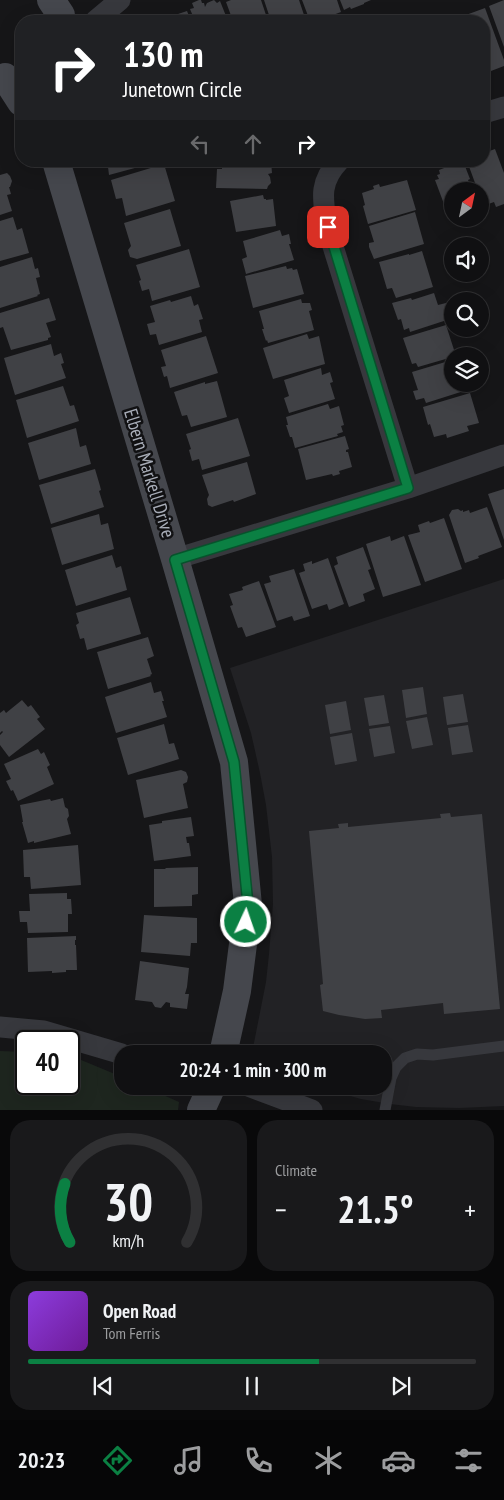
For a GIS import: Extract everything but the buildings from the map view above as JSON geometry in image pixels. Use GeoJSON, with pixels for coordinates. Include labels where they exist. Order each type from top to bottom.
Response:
{"type":"FeatureCollection","features":[{"type":"Feature","properties":{"kind":"street"},"geometry":{"type":"LineString","coordinates":[[102,15],[120,0]]}},
{"type":"Feature","properties":{"kind":"street"},"geometry":{"type":"LineString","coordinates":[[9,76],[15,89]]}},
{"type":"Feature","properties":{"kind":"street"},"geometry":{"type":"LineString","coordinates":[[490,111],[504,107]]}},
{"type":"Feature","properties":{"kind":"street","name":"Elbern Markell Drive"},"geometry":{"type":"LineString","coordinates":[[58,167],[234,762],[248,905],[237,991],[225,1045]]}},
{"type":"Feature","properties":{"kind":"street"},"geometry":{"type":"LineString","coordinates":[[334,167],[324,185],[323,200],[328,227],[408,488]]}},
{"type":"Feature","properties":{"kind":"street"},"geometry":{"type":"LineString","coordinates":[[175,560],[408,488],[504,455]]}},
{"type":"Feature","properties":{"kind":"street"},"geometry":{"type":"LineString","coordinates":[[0,1027],[44,1031],[114,1052]]}},
{"type":"Feature","properties":{"kind":"street"},"geometry":{"type":"LineString","coordinates":[[201,1110],[208,1095]]}},
{"type":"Feature","properties":{"kind":"street"},"geometry":{"type":"LineString","coordinates":[[272,1095],[312,1110]]}},
{"type":"Feature","properties":{"kind":"lane"},"geometry":{"type":"LineString","coordinates":[[385,1110],[391,1078],[396,1066],[404,1058],[417,1054],[432,1055],[504,1046]]}},
{"type":"Feature","properties":{"kind":"shaded area"},"geometry":{"type":"Polygon","coordinates":[[[504,579],[504,1106],[416,1107],[347,1095],[392,1095],[392,1045],[254,1045],[266,982],[269,954],[273,904],[272,857],[260,773],[251,733],[230,668],[504,579]]]}},
{"type":"Feature","properties":{"kind":"shaded area"},"geometry":{"type":"Polygon","coordinates":[[[0,1051],[15,1052],[15,1095],[80,1095],[80,1060],[114,1074],[114,1095],[163,1095],[179,1102],[178,1110],[0,1110],[0,1051]]]}},
{"type":"Feature","properties":{"kind":"route"},"geometry":{"type":"LineString","coordinates":[[246,922],[248,905],[234,762],[175,560],[408,488],[328,227]]}}]}
